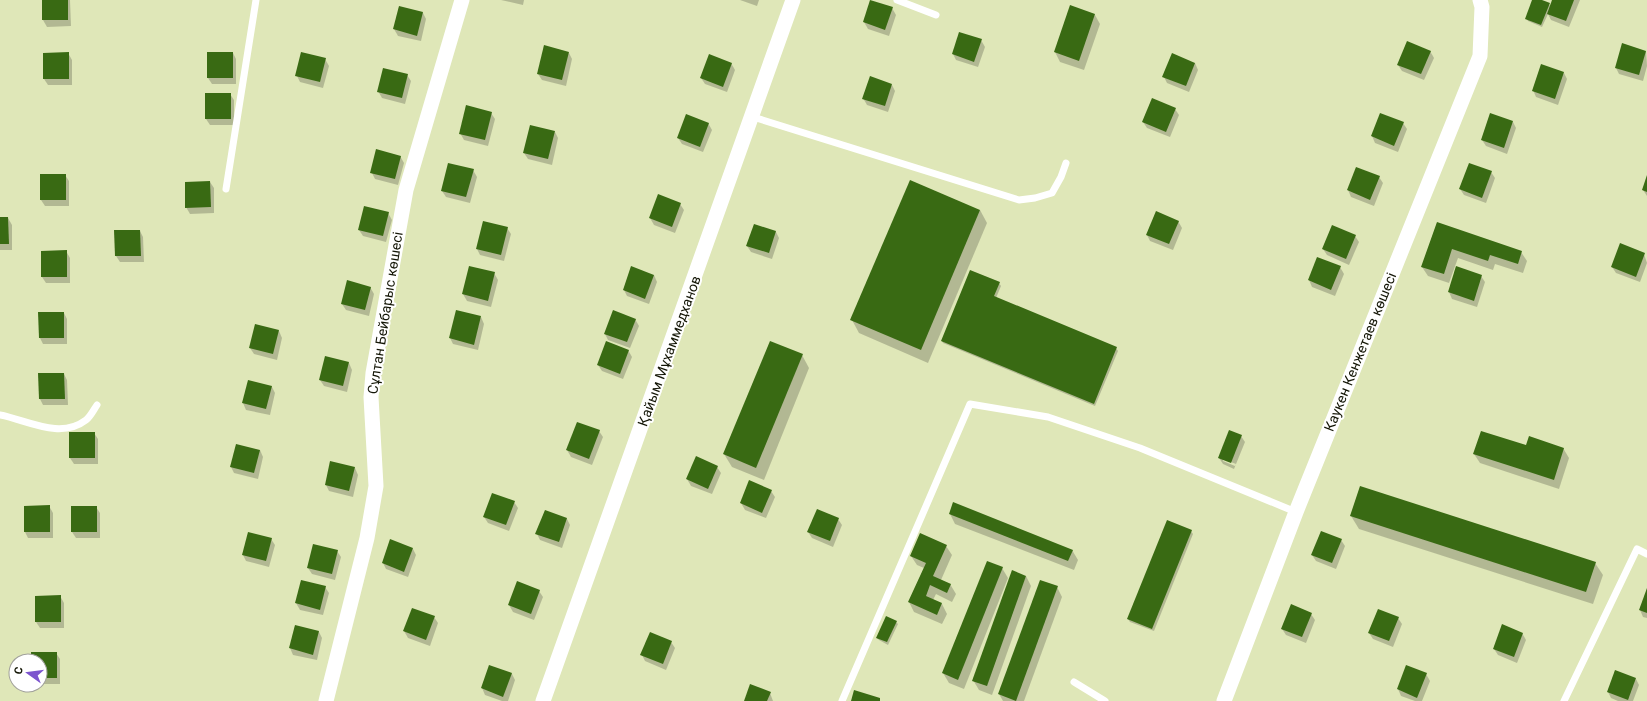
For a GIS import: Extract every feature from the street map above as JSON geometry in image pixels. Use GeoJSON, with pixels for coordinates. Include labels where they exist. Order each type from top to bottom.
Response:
{"type":"FeatureCollection","features":[{"type":"Feature","properties":{"kind":"street","name":"Сұлтан Бейбарыс көшесі"},"geometry":{"type":"LineString","coordinates":[[326,701],[367,538],[376,486],[371,397],[373,373],[406,190],[462,0]]}},
{"type":"Feature","properties":{"kind":"street","name":"Қайым Мұхаммедханов"},"geometry":{"type":"LineString","coordinates":[[543,701],[753,117],[793,0]]}},
{"type":"Feature","properties":{"kind":"street","name":"Каукен Кенжетаев көшесі"},"geometry":{"type":"LineString","coordinates":[[1224,701],[1296,512],[1480,56],[1482,7],[1480,0]]}},
{"type":"Feature","properties":{"kind":"lane"},"geometry":{"type":"LineString","coordinates":[[226,189],[256,0]]}},
{"type":"Feature","properties":{"kind":"lane"},"geometry":{"type":"LineString","coordinates":[[897,0],[936,15]]}},
{"type":"Feature","properties":{"kind":"lane"},"geometry":{"type":"LineString","coordinates":[[753,117],[1019,200],[1035,198],[1052,193],[1062,177],[1066,163]]}},
{"type":"Feature","properties":{"kind":"lane"},"geometry":{"type":"LineString","coordinates":[[842,701],[970,404],[1048,416],[1140,448],[1296,512]]}},
{"type":"Feature","properties":{"kind":"lane"},"geometry":{"type":"LineString","coordinates":[[0,415],[52,429],[80,424],[88,419],[97,405]]}},
{"type":"Feature","properties":{"kind":"lane"},"geometry":{"type":"LineString","coordinates":[[1564,701],[1637,549],[1647,554]]}},
{"type":"Feature","properties":{"kind":"lane"},"geometry":{"type":"LineString","coordinates":[[1074,682],[1104,701]]}},
{"type":"Feature","properties":{"kind":"building"},"geometry":{"type":"Polygon","coordinates":[[[42,0],[68,0],[68,20],[42,20],[42,0]]]}},
{"type":"Feature","properties":{"kind":"building"},"geometry":{"type":"Polygon","coordinates":[[[870,0],[893,7],[885,30],[863,22],[870,0]]]}},
{"type":"Feature","properties":{"kind":"building"},"geometry":{"type":"Polygon","coordinates":[[[1532,0],[1542,0],[1550,3],[1541,25],[1525,19],[1532,0]]]}},
{"type":"Feature","properties":{"kind":"building"},"geometry":{"type":"Polygon","coordinates":[[[1552,0],[1574,0],[1566,21],[1547,14],[1552,0]]]}},
{"type":"Feature","properties":{"kind":"building"},"geometry":{"type":"Polygon","coordinates":[[[1070,5],[1095,14],[1079,61],[1054,52],[1070,5]]]}},
{"type":"Feature","properties":{"kind":"building"},"geometry":{"type":"Polygon","coordinates":[[[399,6],[423,12],[417,36],[393,29],[399,6]]]}},
{"type":"Feature","properties":{"kind":"building"},"geometry":{"type":"Polygon","coordinates":[[[959,32],[982,39],[974,62],[952,54],[959,32]]]}},
{"type":"Feature","properties":{"kind":"building"},"geometry":{"type":"Polygon","coordinates":[[[1407,41],[1431,51],[1421,74],[1397,65],[1407,41]]]}},
{"type":"Feature","properties":{"kind":"building"},"geometry":{"type":"Polygon","coordinates":[[[1622,43],[1646,51],[1639,75],[1615,68],[1622,43]]]}},
{"type":"Feature","properties":{"kind":"building"},"geometry":{"type":"Polygon","coordinates":[[[544,45],[569,52],[562,80],[537,74],[544,45]]]}},
{"type":"Feature","properties":{"kind":"building"},"geometry":{"type":"Polygon","coordinates":[[[69,52],[69,79],[43,79],[43,53],[69,52]]]}},
{"type":"Feature","properties":{"kind":"building"},"geometry":{"type":"Polygon","coordinates":[[[207,52],[233,52],[233,78],[207,78],[207,52]]]}},
{"type":"Feature","properties":{"kind":"building"},"geometry":{"type":"Polygon","coordinates":[[[301,52],[326,58],[320,82],[295,76],[301,52]]]}},
{"type":"Feature","properties":{"kind":"building"},"geometry":{"type":"Polygon","coordinates":[[[1172,53],[1195,63],[1186,86],[1162,77],[1172,53]]]}},
{"type":"Feature","properties":{"kind":"building"},"geometry":{"type":"Polygon","coordinates":[[[709,54],[732,63],[723,87],[700,78],[709,54]]]}},
{"type":"Feature","properties":{"kind":"building"},"geometry":{"type":"Polygon","coordinates":[[[1541,64],[1564,72],[1555,99],[1532,91],[1541,64]]]}},
{"type":"Feature","properties":{"kind":"building"},"geometry":{"type":"Polygon","coordinates":[[[383,68],[408,74],[402,98],[377,92],[383,68]]]}},
{"type":"Feature","properties":{"kind":"building"},"geometry":{"type":"Polygon","coordinates":[[[870,76],[892,84],[885,106],[862,99],[870,76]]]}},
{"type":"Feature","properties":{"kind":"building"},"geometry":{"type":"Polygon","coordinates":[[[205,93],[231,93],[231,119],[205,119],[205,93]]]}},
{"type":"Feature","properties":{"kind":"building"},"geometry":{"type":"Polygon","coordinates":[[[1152,98],[1176,108],[1166,132],[1142,122],[1152,98]]]}},
{"type":"Feature","properties":{"kind":"building"},"geometry":{"type":"Polygon","coordinates":[[[466,105],[492,112],[485,140],[459,134],[466,105]]]}},
{"type":"Feature","properties":{"kind":"building"},"geometry":{"type":"Polygon","coordinates":[[[1380,113],[1404,122],[1394,146],[1371,136],[1380,113]]]}},
{"type":"Feature","properties":{"kind":"building"},"geometry":{"type":"Polygon","coordinates":[[[1490,113],[1513,121],[1504,148],[1481,140],[1490,113]]]}},
{"type":"Feature","properties":{"kind":"building"},"geometry":{"type":"Polygon","coordinates":[[[686,114],[709,123],[700,147],[677,138],[686,114]]]}},
{"type":"Feature","properties":{"kind":"building"},"geometry":{"type":"Polygon","coordinates":[[[530,125],[555,131],[548,159],[523,153],[530,125]]]}},
{"type":"Feature","properties":{"kind":"building"},"geometry":{"type":"Polygon","coordinates":[[[376,149],[401,156],[395,179],[370,173],[376,149]]]}},
{"type":"Feature","properties":{"kind":"building"},"geometry":{"type":"Polygon","coordinates":[[[448,163],[474,169],[466,197],[441,191],[448,163]]]}},
{"type":"Feature","properties":{"kind":"building"},"geometry":{"type":"Polygon","coordinates":[[[1469,163],[1492,171],[1482,198],[1459,189],[1469,163]]]}},
{"type":"Feature","properties":{"kind":"building"},"geometry":{"type":"Polygon","coordinates":[[[1356,167],[1380,176],[1370,200],[1347,190],[1356,167]]]}},
{"type":"Feature","properties":{"kind":"building"},"geometry":{"type":"Polygon","coordinates":[[[40,174],[66,174],[66,200],[40,200],[40,174]]]}},
{"type":"Feature","properties":{"kind":"building"},"geometry":{"type":"Polygon","coordinates":[[[1647,175],[1647,192],[1642,190],[1647,175]]]}},
{"type":"Feature","properties":{"kind":"building"},"geometry":{"type":"Polygon","coordinates":[[[910,180],[980,210],[921,350],[850,320],[910,180]]]}},
{"type":"Feature","properties":{"kind":"building"},"geometry":{"type":"Polygon","coordinates":[[[210,181],[211,207],[185,208],[185,182],[210,181]]]}},
{"type":"Feature","properties":{"kind":"building"},"geometry":{"type":"Polygon","coordinates":[[[658,194],[681,203],[672,227],[649,218],[658,194]]]}},
{"type":"Feature","properties":{"kind":"building"},"geometry":{"type":"Polygon","coordinates":[[[364,206],[389,212],[383,236],[358,230],[364,206]]]}},
{"type":"Feature","properties":{"kind":"building"},"geometry":{"type":"Polygon","coordinates":[[[1156,211],[1179,221],[1169,244],[1146,235],[1156,211]]]}},
{"type":"Feature","properties":{"kind":"building"},"geometry":{"type":"Polygon","coordinates":[[[0,217],[8,217],[9,244],[0,244],[0,217]]]}},
{"type":"Feature","properties":{"kind":"building"},"geometry":{"type":"Polygon","coordinates":[[[483,221],[508,227],[501,255],[476,249],[483,221]]]}},
{"type":"Feature","properties":{"kind":"building"},"geometry":{"type":"Polygon","coordinates":[[[1437,222],[1522,251],[1518,264],[1490,255],[1488,261],[1452,249],[1444,274],[1421,267],[1437,222]]]}},
{"type":"Feature","properties":{"kind":"building"},"geometry":{"type":"Polygon","coordinates":[[[754,224],[776,231],[769,253],[746,246],[754,224]]]}},
{"type":"Feature","properties":{"kind":"building"},"geometry":{"type":"Polygon","coordinates":[[[1332,225],[1356,235],[1346,259],[1322,249],[1332,225]]]}},
{"type":"Feature","properties":{"kind":"building"},"geometry":{"type":"Polygon","coordinates":[[[114,230],[140,230],[141,256],[115,256],[114,230]]]}},
{"type":"Feature","properties":{"kind":"building"},"geometry":{"type":"Polygon","coordinates":[[[1620,243],[1645,253],[1636,277],[1611,267],[1620,243]]]}},
{"type":"Feature","properties":{"kind":"building"},"geometry":{"type":"Polygon","coordinates":[[[67,250],[67,277],[41,277],[41,251],[67,250]]]}},
{"type":"Feature","properties":{"kind":"building"},"geometry":{"type":"Polygon","coordinates":[[[1317,257],[1341,266],[1331,290],[1308,280],[1317,257]]]}},
{"type":"Feature","properties":{"kind":"building"},"geometry":{"type":"Polygon","coordinates":[[[469,266],[495,272],[488,301],[462,294],[469,266]]]}},
{"type":"Feature","properties":{"kind":"building"},"geometry":{"type":"Polygon","coordinates":[[[631,266],[654,275],[645,299],[623,290],[631,266]]]}},
{"type":"Feature","properties":{"kind":"building"},"geometry":{"type":"Polygon","coordinates":[[[1456,266],[1482,275],[1474,301],[1448,292],[1456,266]]]}},
{"type":"Feature","properties":{"kind":"building"},"geometry":{"type":"Polygon","coordinates":[[[970,270],[1000,282],[994,296],[1117,347],[1094,404],[941,341],[970,270]]]}},
{"type":"Feature","properties":{"kind":"building"},"geometry":{"type":"Polygon","coordinates":[[[347,280],[371,287],[365,310],[341,304],[347,280]]]}},
{"type":"Feature","properties":{"kind":"building"},"geometry":{"type":"Polygon","coordinates":[[[456,310],[481,316],[474,345],[449,338],[456,310]]]}},
{"type":"Feature","properties":{"kind":"building"},"geometry":{"type":"Polygon","coordinates":[[[613,310],[636,319],[627,342],[604,334],[613,310]]]}},
{"type":"Feature","properties":{"kind":"building"},"geometry":{"type":"Polygon","coordinates":[[[38,312],[64,312],[64,338],[39,338],[38,312]]]}},
{"type":"Feature","properties":{"kind":"building"},"geometry":{"type":"Polygon","coordinates":[[[255,324],[279,330],[273,354],[249,348],[255,324]]]}},
{"type":"Feature","properties":{"kind":"building"},"geometry":{"type":"Polygon","coordinates":[[[606,341],[629,350],[620,374],[597,365],[606,341]]]}},
{"type":"Feature","properties":{"kind":"building"},"geometry":{"type":"Polygon","coordinates":[[[770,341],[803,354],[756,468],[723,454],[770,341]]]}},
{"type":"Feature","properties":{"kind":"building"},"geometry":{"type":"Polygon","coordinates":[[[325,356],[349,362],[343,386],[319,380],[325,356]]]}},
{"type":"Feature","properties":{"kind":"building"},"geometry":{"type":"Polygon","coordinates":[[[38,373],[64,373],[65,399],[39,399],[38,373]]]}},
{"type":"Feature","properties":{"kind":"building"},"geometry":{"type":"Polygon","coordinates":[[[248,380],[272,386],[266,409],[242,403],[248,380]]]}},
{"type":"Feature","properties":{"kind":"building"},"geometry":{"type":"Polygon","coordinates":[[[577,422],[600,430],[589,459],[566,450],[577,422]]]}},
{"type":"Feature","properties":{"kind":"building"},"geometry":{"type":"Polygon","coordinates":[[[1229,430],[1242,435],[1231,463],[1218,458],[1229,430]]]}},
{"type":"Feature","properties":{"kind":"building"},"geometry":{"type":"Polygon","coordinates":[[[1481,431],[1526,445],[1529,436],[1564,448],[1554,480],[1473,454],[1481,431]]]}},
{"type":"Feature","properties":{"kind":"building"},"geometry":{"type":"Polygon","coordinates":[[[69,432],[95,432],[95,458],[69,458],[69,432]]]}},
{"type":"Feature","properties":{"kind":"building"},"geometry":{"type":"Polygon","coordinates":[[[236,444],[260,450],[254,473],[230,467],[236,444]]]}},
{"type":"Feature","properties":{"kind":"building"},"geometry":{"type":"Polygon","coordinates":[[[696,456],[718,466],[708,489],[686,479],[696,456]]]}},
{"type":"Feature","properties":{"kind":"building"},"geometry":{"type":"Polygon","coordinates":[[[330,461],[355,467],[349,491],[325,485],[330,461]]]}},
{"type":"Feature","properties":{"kind":"building"},"geometry":{"type":"Polygon","coordinates":[[[749,480],[772,490],[762,513],[740,503],[749,480]]]}},
{"type":"Feature","properties":{"kind":"building"},"geometry":{"type":"Polygon","coordinates":[[[1360,486],[1596,562],[1586,592],[1350,516],[1360,486]]]}},
{"type":"Feature","properties":{"kind":"building"},"geometry":{"type":"Polygon","coordinates":[[[492,493],[515,501],[506,525],[483,517],[492,493]]]}},
{"type":"Feature","properties":{"kind":"building"},"geometry":{"type":"Polygon","coordinates":[[[953,502],[1073,550],[1068,561],[949,514],[953,502]]]}},
{"type":"Feature","properties":{"kind":"building"},"geometry":{"type":"Polygon","coordinates":[[[50,505],[50,532],[24,532],[24,506],[50,505]]]}},
{"type":"Feature","properties":{"kind":"building"},"geometry":{"type":"Polygon","coordinates":[[[71,506],[97,506],[97,532],[71,532],[71,506]]]}},
{"type":"Feature","properties":{"kind":"building"},"geometry":{"type":"Polygon","coordinates":[[[817,509],[839,518],[830,541],[807,532],[817,509]]]}},
{"type":"Feature","properties":{"kind":"building"},"geometry":{"type":"Polygon","coordinates":[[[545,510],[567,518],[559,542],[535,534],[545,510]]]}},
{"type":"Feature","properties":{"kind":"building"},"geometry":{"type":"Polygon","coordinates":[[[1167,520],[1192,530],[1152,629],[1127,619],[1167,520]]]}},
{"type":"Feature","properties":{"kind":"building"},"geometry":{"type":"Polygon","coordinates":[[[1321,531],[1342,539],[1332,563],[1311,555],[1321,531]]]}},
{"type":"Feature","properties":{"kind":"building"},"geometry":{"type":"Polygon","coordinates":[[[248,532],[272,538],[266,561],[242,555],[248,532]]]}},
{"type":"Feature","properties":{"kind":"building"},"geometry":{"type":"Polygon","coordinates":[[[920,533],[947,545],[933,576],[951,584],[947,593],[930,585],[926,596],[942,603],[937,615],[908,602],[926,563],[910,556],[920,533]]]}},
{"type":"Feature","properties":{"kind":"building"},"geometry":{"type":"Polygon","coordinates":[[[390,539],[413,548],[404,572],[382,563],[390,539]]]}},
{"type":"Feature","properties":{"kind":"building"},"geometry":{"type":"Polygon","coordinates":[[[313,544],[338,550],[332,574],[307,568],[313,544]]]}},
{"type":"Feature","properties":{"kind":"building"},"geometry":{"type":"Polygon","coordinates":[[[987,561],[1003,567],[958,680],[942,673],[987,561]]]}},
{"type":"Feature","properties":{"kind":"building"},"geometry":{"type":"Polygon","coordinates":[[[1012,570],[1026,576],[987,686],[972,681],[1012,570]]]}},
{"type":"Feature","properties":{"kind":"building"},"geometry":{"type":"Polygon","coordinates":[[[301,580],[326,586],[320,610],[295,603],[301,580]]]}},
{"type":"Feature","properties":{"kind":"building"},"geometry":{"type":"Polygon","coordinates":[[[1040,580],[1058,586],[1016,701],[998,694],[1040,580]]]}},
{"type":"Feature","properties":{"kind":"building"},"geometry":{"type":"Polygon","coordinates":[[[517,581],[540,590],[531,614],[508,605],[517,581]]]}},
{"type":"Feature","properties":{"kind":"building"},"geometry":{"type":"Polygon","coordinates":[[[1647,588],[1647,613],[1639,610],[1647,588]]]}},
{"type":"Feature","properties":{"kind":"building"},"geometry":{"type":"Polygon","coordinates":[[[61,595],[61,622],[35,622],[35,596],[61,595]]]}},
{"type":"Feature","properties":{"kind":"building"},"geometry":{"type":"Polygon","coordinates":[[[1291,604],[1312,613],[1302,637],[1281,629],[1291,604]]]}},
{"type":"Feature","properties":{"kind":"building"},"geometry":{"type":"Polygon","coordinates":[[[412,608],[435,616],[426,640],[403,631],[412,608]]]}},
{"type":"Feature","properties":{"kind":"building"},"geometry":{"type":"Polygon","coordinates":[[[1378,609],[1399,617],[1389,641],[1368,633],[1378,609]]]}},
{"type":"Feature","properties":{"kind":"building"},"geometry":{"type":"Polygon","coordinates":[[[886,616],[897,621],[887,642],[876,638],[886,616]]]}},
{"type":"Feature","properties":{"kind":"building"},"geometry":{"type":"Polygon","coordinates":[[[1502,624],[1523,633],[1514,657],[1493,649],[1502,624]]]}},
{"type":"Feature","properties":{"kind":"building"},"geometry":{"type":"Polygon","coordinates":[[[295,625],[319,631],[313,655],[289,648],[295,625]]]}},
{"type":"Feature","properties":{"kind":"building"},"geometry":{"type":"Polygon","coordinates":[[[650,632],[672,641],[663,664],[640,655],[650,632]]]}},
{"type":"Feature","properties":{"kind":"building"},"geometry":{"type":"Polygon","coordinates":[[[57,652],[57,678],[48,678],[48,653],[31,653],[57,652]]]}},
{"type":"Feature","properties":{"kind":"building"},"geometry":{"type":"Polygon","coordinates":[[[489,665],[512,673],[503,697],[481,688],[489,665]]]}},
{"type":"Feature","properties":{"kind":"building"},"geometry":{"type":"Polygon","coordinates":[[[1406,665],[1427,673],[1417,698],[1397,689],[1406,665]]]}},
{"type":"Feature","properties":{"kind":"building"},"geometry":{"type":"Polygon","coordinates":[[[1615,670],[1636,678],[1628,700],[1607,692],[1615,670]]]}},
{"type":"Feature","properties":{"kind":"building"},"geometry":{"type":"Polygon","coordinates":[[[750,684],[771,692],[767,701],[744,701],[750,684]]]}},
{"type":"Feature","properties":{"kind":"building"},"geometry":{"type":"Polygon","coordinates":[[[854,690],[880,698],[880,701],[851,701],[854,690]]]}}]}
